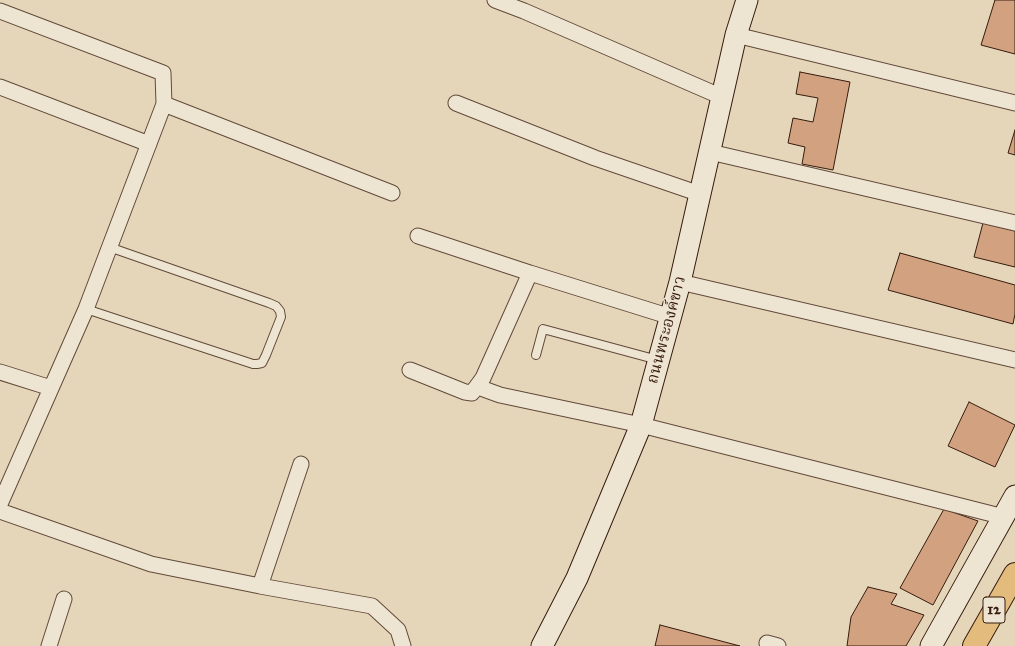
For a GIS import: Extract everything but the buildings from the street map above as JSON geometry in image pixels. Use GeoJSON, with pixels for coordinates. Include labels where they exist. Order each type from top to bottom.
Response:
{"type":"FeatureCollection","features":[{"type":"Feature","properties":{"kind":"main road","name":"12"},"geometry":{"type":"LineString","coordinates":[[974,646],[1015,574]]}},
{"type":"Feature","properties":{"kind":"street"},"geometry":{"type":"LineString","coordinates":[[495,0],[524,11],[722,97]]}},
{"type":"Feature","properties":{"kind":"street","name":"ถนนพระองค์ขาว"},"geometry":{"type":"LineString","coordinates":[[542,646],[577,578],[641,425],[680,282],[736,35],[747,0]]}},
{"type":"Feature","properties":{"kind":"street"},"geometry":{"type":"LineString","coordinates":[[0,11],[163,73],[164,104],[86,309],[0,504]]}},
{"type":"Feature","properties":{"kind":"street"},"geometry":{"type":"LineString","coordinates":[[736,35],[1015,103]]}},
{"type":"Feature","properties":{"kind":"street"},"geometry":{"type":"LineString","coordinates":[[0,87],[149,144]]}},
{"type":"Feature","properties":{"kind":"street"},"geometry":{"type":"LineString","coordinates":[[456,103],[595,158],[700,194]]}},
{"type":"Feature","properties":{"kind":"street"},"geometry":{"type":"LineString","coordinates":[[164,104],[392,193]]}},
{"type":"Feature","properties":{"kind":"street"},"geometry":{"type":"LineString","coordinates":[[710,152],[1015,223]]}},
{"type":"Feature","properties":{"kind":"street"},"geometry":{"type":"LineString","coordinates":[[418,236],[671,317]]}},
{"type":"Feature","properties":{"kind":"street"},"geometry":{"type":"LineString","coordinates":[[410,370],[464,392],[472,393],[478,387],[530,273]]}},
{"type":"Feature","properties":{"kind":"street"},"geometry":{"type":"LineString","coordinates":[[680,282],[1015,360]]}},
{"type":"Feature","properties":{"kind":"street"},"geometry":{"type":"LineString","coordinates":[[0,372],[51,388]]}},
{"type":"Feature","properties":{"kind":"street"},"geometry":{"type":"LineString","coordinates":[[478,387],[500,395],[641,425],[1004,517]]}},
{"type":"Feature","properties":{"kind":"street"},"geometry":{"type":"LineString","coordinates":[[260,586],[301,464]]}},
{"type":"Feature","properties":{"kind":"street"},"geometry":{"type":"LineString","coordinates":[[931,646],[1015,496]]}},
{"type":"Feature","properties":{"kind":"street"},"geometry":{"type":"LineString","coordinates":[[0,512],[151,564],[260,586],[372,606],[398,630],[403,646]]}},
{"type":"Feature","properties":{"kind":"street"},"geometry":{"type":"LineString","coordinates":[[49,646],[64,600]]}},
{"type":"Feature","properties":{"kind":"lane"},"geometry":{"type":"LineString","coordinates":[[86,309],[253,364],[262,363],[281,317],[280,311],[276,306],[269,303],[109,247]]}},
{"type":"Feature","properties":{"kind":"lane"},"geometry":{"type":"LineString","coordinates":[[536,355],[544,329],[659,360]]}}]}
